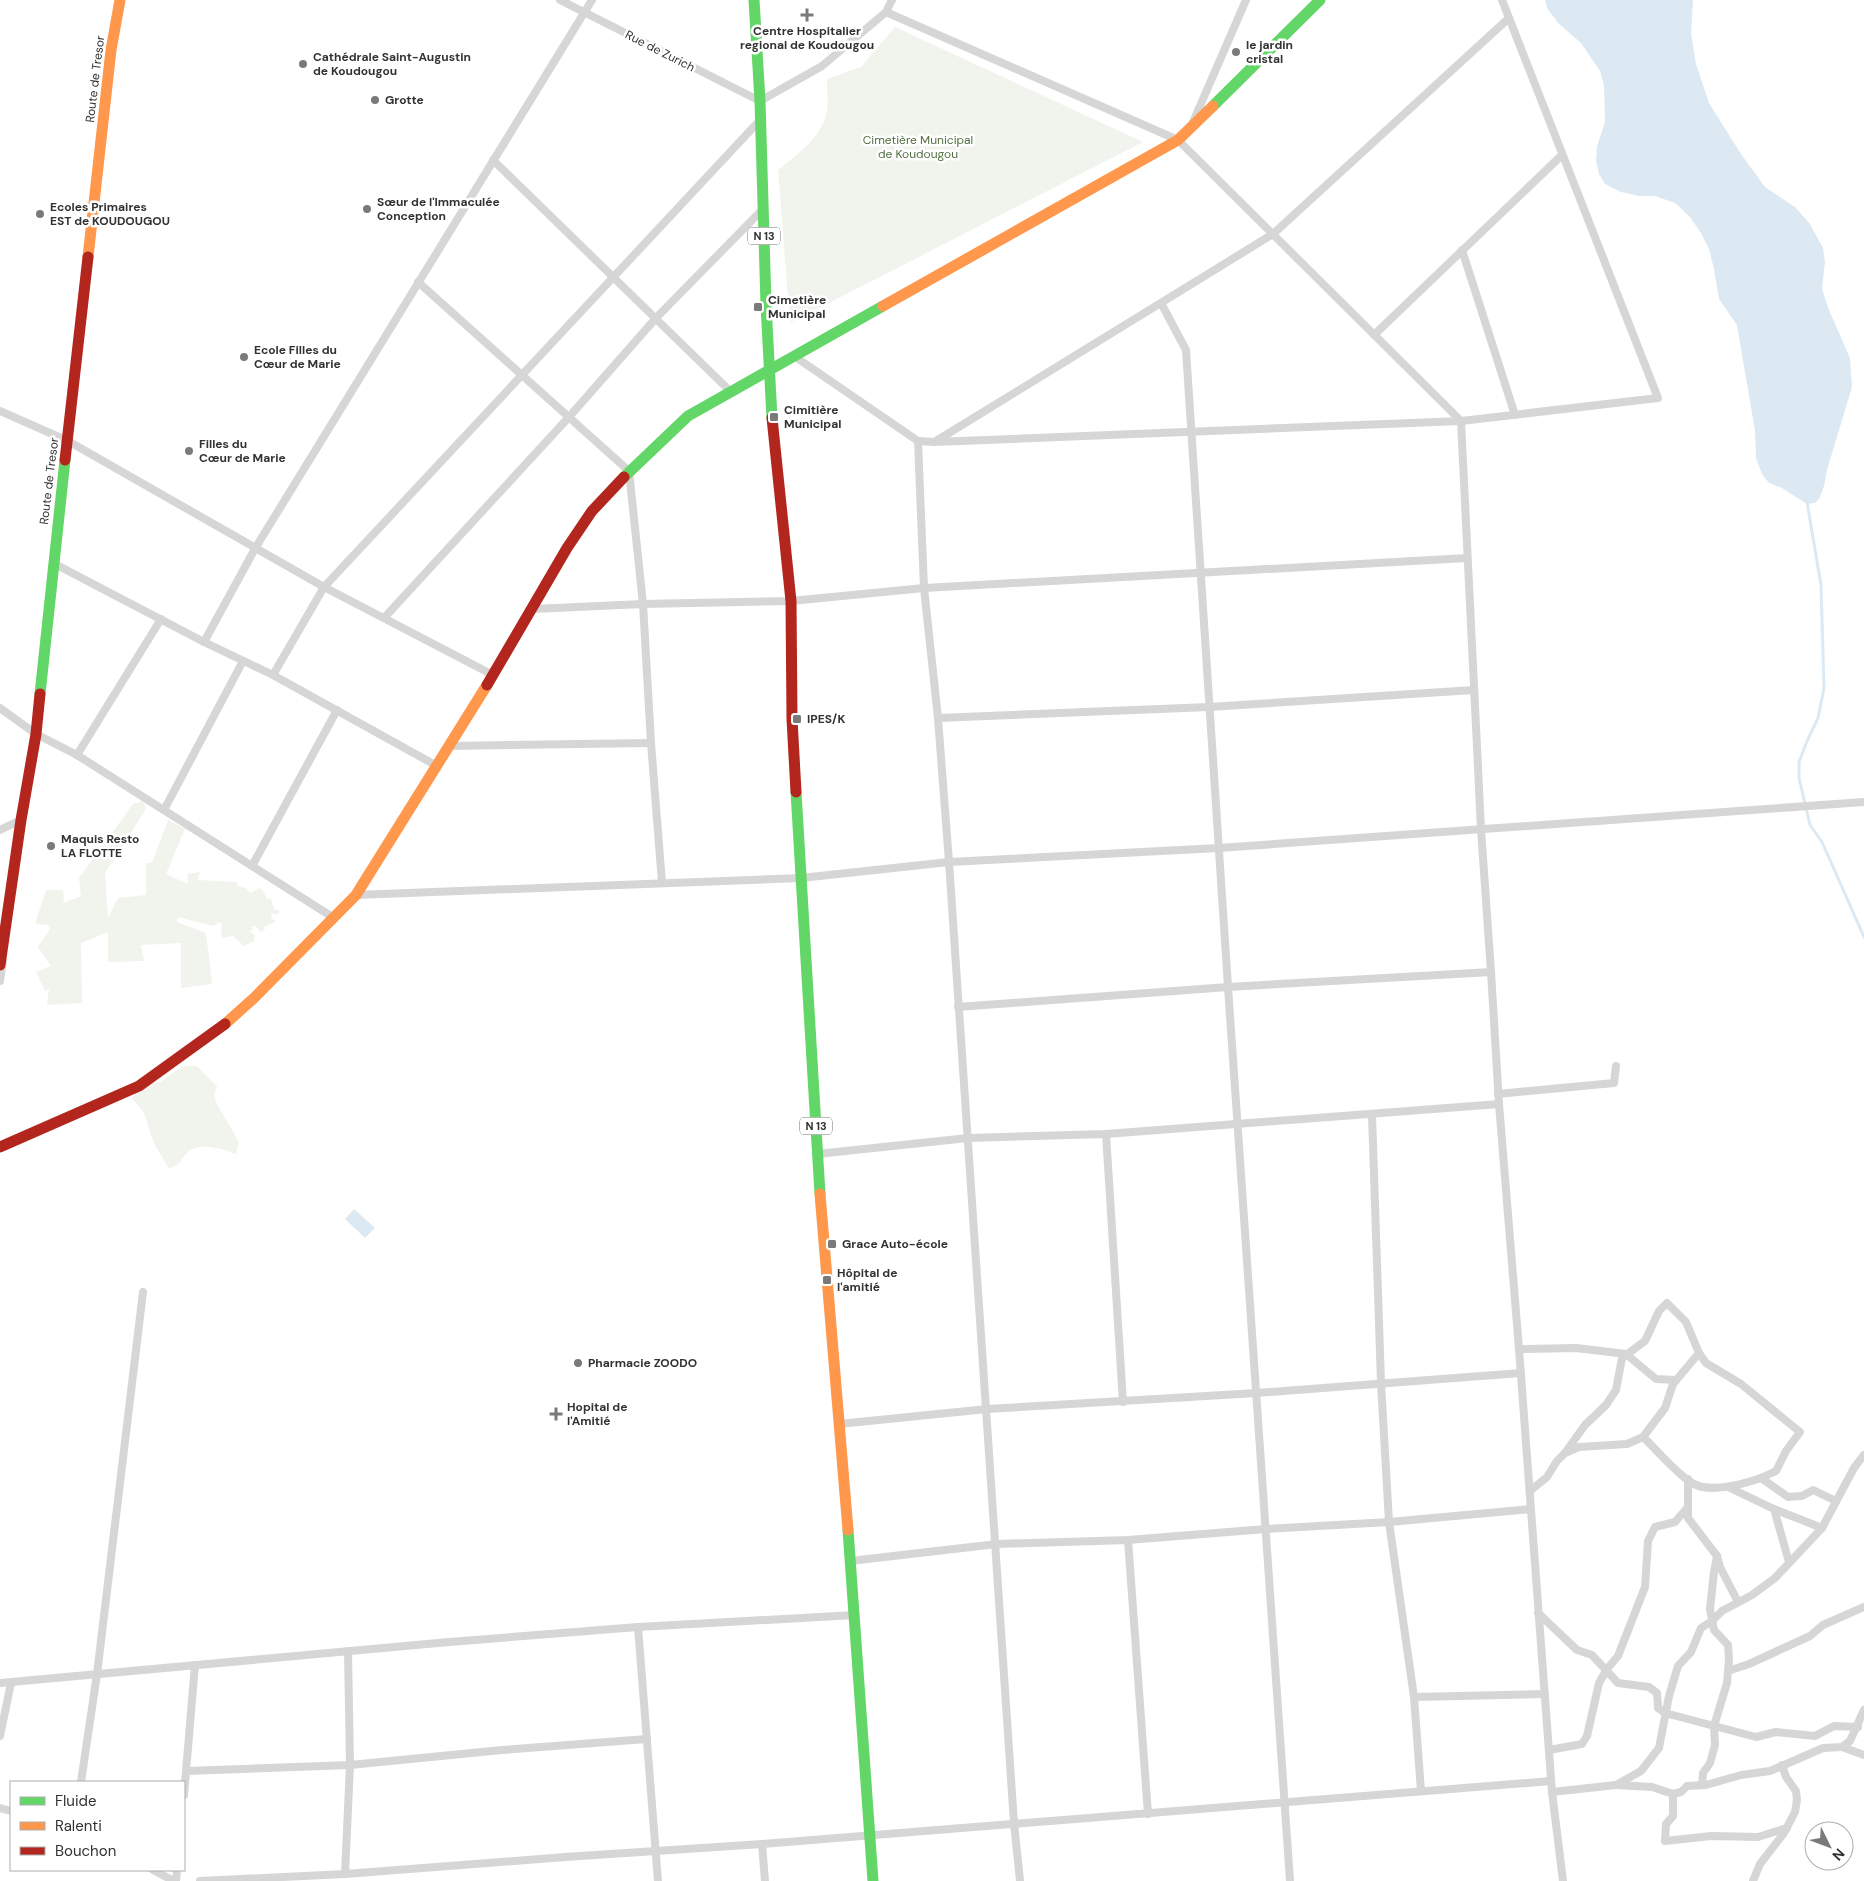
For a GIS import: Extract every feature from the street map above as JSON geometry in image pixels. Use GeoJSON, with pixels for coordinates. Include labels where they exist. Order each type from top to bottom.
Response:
{"type":"FeatureCollection","features":[{"type":"Feature","properties":{"kind":"street","name":"Route de Tresor"},"geometry":{"type":"LineString","coordinates":[[0,965],[21,820],[36,734],[53,564],[111,50],[120,0]]}},
{"type":"Feature","properties":{"kind":"street","name":"Rue de Zurich"},"geometry":{"type":"LineString","coordinates":[[560,0],[760,102]]}},
{"type":"Feature","properties":{"kind":"street"},"geometry":{"type":"LineString","coordinates":[[204,642],[256,548],[592,0]]}},
{"type":"Feature","properties":{"kind":"street","name":"N 13"},"geometry":{"type":"LineString","coordinates":[[754,0],[761,119],[766,305],[771,404],[791,601],[792,719],[817,1154],[855,1615],[873,1881]]}},
{"type":"Feature","properties":{"kind":"street"},"geometry":{"type":"LineString","coordinates":[[760,102],[822,66],[886,12],[892,0]]}},
{"type":"Feature","properties":{"kind":"street"},"geometry":{"type":"LineString","coordinates":[[1190,127],[1246,0]]}},
{"type":"Feature","properties":{"kind":"street"},"geometry":{"type":"LineString","coordinates":[[0,1147],[138,1086],[217,1031],[254,998],[356,895],[493,675],[567,548],[592,512],[629,471],[688,416],[1178,140],[1320,0]]}},
{"type":"Feature","properties":{"kind":"street"},"geometry":{"type":"LineString","coordinates":[[794,356],[918,441],[934,442],[1461,421],[1658,398],[1502,0]]}},
{"type":"Feature","properties":{"kind":"street"},"geometry":{"type":"LineString","coordinates":[[886,12],[1178,140],[1461,421],[1481,829],[1498,1094],[1552,1792],[1563,1881]]}},
{"type":"Feature","properties":{"kind":"street"},"geometry":{"type":"LineString","coordinates":[[934,442],[1273,234],[1509,18]]}},
{"type":"Feature","properties":{"kind":"street"},"geometry":{"type":"LineString","coordinates":[[273,675],[324,586],[612,276],[761,119]]}},
{"type":"Feature","properties":{"kind":"street"},"geometry":{"type":"LineString","coordinates":[[1374,335],[1562,155]]}},
{"type":"Feature","properties":{"kind":"street"},"geometry":{"type":"LineString","coordinates":[[493,160],[731,392]]}},
{"type":"Feature","properties":{"kind":"street"},"geometry":{"type":"LineString","coordinates":[[384,618],[569,417],[656,318],[764,208]]}},
{"type":"Feature","properties":{"kind":"street"},"geometry":{"type":"LineString","coordinates":[[1462,250],[1515,415]]}},
{"type":"Feature","properties":{"kind":"street"},"geometry":{"type":"LineString","coordinates":[[418,282],[629,471],[643,604],[650,743],[662,883]]}},
{"type":"Feature","properties":{"kind":"street"},"geometry":{"type":"LineString","coordinates":[[1161,303],[1186,350],[1190,432],[1290,1881]]}},
{"type":"Feature","properties":{"kind":"street"},"geometry":{"type":"LineString","coordinates":[[1,414],[68,442],[324,586],[493,675]]}},
{"type":"Feature","properties":{"kind":"street"},"geometry":{"type":"LineString","coordinates":[[918,441],[924,588],[938,718],[949,862],[997,1544],[1014,1823],[1020,1881]]}},
{"type":"Feature","properties":{"kind":"street"},"geometry":{"type":"LineString","coordinates":[[532,609],[643,604],[791,601],[924,588],[1467,558]]}},
{"type":"Feature","properties":{"kind":"street"},"geometry":{"type":"LineString","coordinates":[[53,564],[204,642],[273,675],[437,766]]}},
{"type":"Feature","properties":{"kind":"street"},"geometry":{"type":"LineString","coordinates":[[77,755],[161,619]]}},
{"type":"Feature","properties":{"kind":"street"},"geometry":{"type":"LineString","coordinates":[[164,810],[243,661]]}},
{"type":"Feature","properties":{"kind":"street"},"geometry":{"type":"LineString","coordinates":[[938,718],[1209,706],[1474,690]]}},
{"type":"Feature","properties":{"kind":"street"},"geometry":{"type":"LineString","coordinates":[[0,708],[36,734],[77,755],[334,918]]}},
{"type":"Feature","properties":{"kind":"street"},"geometry":{"type":"LineString","coordinates":[[252,866],[336,710]]}},
{"type":"Feature","properties":{"kind":"street"},"geometry":{"type":"LineString","coordinates":[[0,981],[36,734]]}},
{"type":"Feature","properties":{"kind":"street"},"geometry":{"type":"LineString","coordinates":[[449,746],[650,743]]}},
{"type":"Feature","properties":{"kind":"street"},"geometry":{"type":"LineString","coordinates":[[356,895],[801,878],[949,862],[1219,848],[1864,802]]}},
{"type":"Feature","properties":{"kind":"street"},"geometry":{"type":"LineString","coordinates":[[0,830],[21,820]]}},
{"type":"Feature","properties":{"kind":"street"},"geometry":{"type":"LineString","coordinates":[[958,1007],[1228,987],[1491,972]]}},
{"type":"Feature","properties":{"kind":"street"},"geometry":{"type":"LineString","coordinates":[[1498,1094],[1614,1083],[1616,1066]]}},
{"type":"Feature","properties":{"kind":"street"},"geometry":{"type":"LineString","coordinates":[[817,1154],[968,1138],[1106,1134],[1499,1104]]}},
{"type":"Feature","properties":{"kind":"street"},"geometry":{"type":"LineString","coordinates":[[1372,1115],[1381,1383],[1390,1522],[1414,1697],[1421,1791]]}},
{"type":"Feature","properties":{"kind":"street"},"geometry":{"type":"LineString","coordinates":[[1106,1134],[1123,1402]]}},
{"type":"Feature","properties":{"kind":"street"},"geometry":{"type":"LineString","coordinates":[[81,1781],[97,1674],[143,1292]]}},
{"type":"Feature","properties":{"kind":"street"},"geometry":{"type":"LineString","coordinates":[[1530,1491],[1547,1477],[1585,1425],[1606,1405],[1616,1390],[1622,1358],[1645,1341],[1659,1310],[1667,1303],[1686,1322],[1699,1353],[1706,1363],[1741,1384],[1800,1432],[1786,1451],[1776,1471],[1736,1486],[1710,1487],[1693,1484],[1643,1437]]}},
{"type":"Feature","properties":{"kind":"street"},"geometry":{"type":"LineString","coordinates":[[1519,1349],[1576,1348],[1626,1354],[1656,1378],[1676,1380]]}},
{"type":"Feature","properties":{"kind":"street"},"geometry":{"type":"LineString","coordinates":[[1565,1453],[1579,1447],[1627,1444],[1643,1437],[1666,1408],[1669,1394],[1676,1380],[1699,1353]]}},
{"type":"Feature","properties":{"kind":"street"},"geometry":{"type":"LineString","coordinates":[[839,1424],[987,1409],[1257,1393],[1521,1373]]}},
{"type":"Feature","properties":{"kind":"street"},"geometry":{"type":"LineString","coordinates":[[1616,1785],[1641,1771],[1659,1748],[1678,1666],[1691,1652],[1701,1628],[1722,1611],[1752,1595],[1775,1578],[1822,1528],[1854,1468],[1864,1455]]}},
{"type":"Feature","properties":{"kind":"street"},"geometry":{"type":"LineString","coordinates":[[1761,1478],[1788,1497],[1802,1496],[1813,1490],[1836,1501]]}},
{"type":"Feature","properties":{"kind":"street"},"geometry":{"type":"LineString","coordinates":[[1688,1479],[1688,1518],[1717,1556],[1720,1567],[1738,1602]]}},
{"type":"Feature","properties":{"kind":"street"},"geometry":{"type":"LineString","coordinates":[[1726,1486],[1774,1509],[1822,1528]]}},
{"type":"Feature","properties":{"kind":"street"},"geometry":{"type":"LineString","coordinates":[[1549,1750],[1582,1744],[1587,1736],[1599,1683],[1618,1656],[1645,1587],[1648,1541],[1655,1527],[1675,1522],[1688,1507]]}},
{"type":"Feature","properties":{"kind":"street"},"geometry":{"type":"LineString","coordinates":[[850,1561],[997,1544],[1128,1540],[1266,1529],[1390,1522],[1531,1509]]}},
{"type":"Feature","properties":{"kind":"street"},"geometry":{"type":"LineString","coordinates":[[1774,1509],[1789,1562]]}},
{"type":"Feature","properties":{"kind":"street"},"geometry":{"type":"LineString","coordinates":[[1128,1540],[1148,1814]]}},
{"type":"Feature","properties":{"kind":"street"},"geometry":{"type":"LineString","coordinates":[[1702,1785],[1703,1773],[1710,1763],[1715,1745],[1714,1726],[1727,1683],[1728,1671],[1728,1645],[1714,1630],[1710,1609],[1717,1556]]}},
{"type":"Feature","properties":{"kind":"street"},"geometry":{"type":"LineString","coordinates":[[1728,1671],[1749,1664],[1810,1636],[1823,1625],[1864,1607]]}},
{"type":"Feature","properties":{"kind":"street"},"geometry":{"type":"LineString","coordinates":[[1538,1613],[1577,1650],[1592,1655],[1618,1683],[1649,1687],[1657,1693],[1658,1708],[1666,1713],[1756,1736],[1776,1732],[1815,1736],[1834,1726],[1858,1726]]}},
{"type":"Feature","properties":{"kind":"street"},"geometry":{"type":"LineString","coordinates":[[0,1684],[348,1651],[638,1628],[855,1615]]}},
{"type":"Feature","properties":{"kind":"street"},"geometry":{"type":"LineString","coordinates":[[638,1628],[658,1881]]}},
{"type":"Feature","properties":{"kind":"street"},"geometry":{"type":"LineString","coordinates":[[346,1874],[350,1766],[348,1651]]}},
{"type":"Feature","properties":{"kind":"street"},"geometry":{"type":"LineString","coordinates":[[185,1787],[195,1665]]}},
{"type":"Feature","properties":{"kind":"street"},"geometry":{"type":"LineString","coordinates":[[0,1736],[11,1683]]}},
{"type":"Feature","properties":{"kind":"street"},"geometry":{"type":"LineString","coordinates":[[1414,1697],[1545,1694]]}},
{"type":"Feature","properties":{"kind":"street"},"geometry":{"type":"LineString","coordinates":[[1842,1747],[1850,1741],[1864,1710]]}},
{"type":"Feature","properties":{"kind":"street"},"geometry":{"type":"LineString","coordinates":[[187,1771],[350,1766],[502,1750],[646,1739]]}},
{"type":"Feature","properties":{"kind":"street"},"geometry":{"type":"LineString","coordinates":[[1552,1792],[1616,1785],[1652,1787],[1673,1794],[1681,1792],[1687,1786],[1702,1785],[1740,1775],[1770,1772],[1823,1748],[1842,1747],[1864,1755]]}},
{"type":"Feature","properties":{"kind":"street"},"geometry":{"type":"LineString","coordinates":[[1753,1881],[1760,1864],[1787,1828],[1795,1812],[1796,1791],[1786,1777],[1782,1765]]}},
{"type":"Feature","properties":{"kind":"street"},"geometry":{"type":"LineString","coordinates":[[200,1881],[346,1874],[762,1844],[1552,1781]]}},
{"type":"Feature","properties":{"kind":"street"},"geometry":{"type":"LineString","coordinates":[[1673,1794],[1673,1816],[1666,1824],[1665,1841],[1711,1836],[1758,1837],[1787,1828]]}},
{"type":"Feature","properties":{"kind":"street"},"geometry":{"type":"LineString","coordinates":[[762,1844],[765,1881]]}},
{"type":"Feature","properties":{"kind":"street"},"geometry":{"type":"LineString","coordinates":[[156,1871],[175,1881]]}},
{"type":"Feature","properties":{"kind":"green space","name":"Cimetière Municipal de Koudougou"},"geometry":{"type":"Polygon","coordinates":[[[895,27],[1143,142],[790,323],[778,170],[808,145],[820,129],[827,111],[827,79],[861,67],[895,27]]]}},
{"type":"Feature","properties":{"kind":"green space"},"geometry":{"type":"Polygon","coordinates":[[[143,801],[146,809],[105,873],[108,918],[118,898],[146,895],[146,863],[152,863],[168,820],[185,829],[166,874],[188,884],[187,874],[200,872],[198,880],[237,882],[237,886],[246,888],[250,893],[260,888],[267,899],[271,898],[274,909],[280,911],[277,915],[272,913],[271,919],[276,921],[264,927],[265,930],[260,932],[256,926],[250,927],[254,930],[249,931],[255,935],[254,941],[244,946],[233,936],[222,938],[221,922],[213,926],[178,917],[177,922],[206,933],[212,984],[181,988],[181,943],[141,945],[144,961],[108,962],[108,932],[81,943],[82,1003],[47,1005],[49,989],[45,991],[36,972],[51,966],[38,947],[50,929],[49,925],[35,924],[46,890],[63,890],[64,903],[81,896],[79,878],[133,804],[143,801]]]}},
{"type":"Feature","properties":{"kind":"green space"},"geometry":{"type":"Polygon","coordinates":[[[183,1066],[197,1066],[217,1086],[214,1096],[217,1104],[239,1142],[236,1154],[213,1147],[197,1147],[184,1155],[180,1163],[169,1169],[153,1141],[142,1110],[132,1099],[142,1083],[160,1082],[183,1066]]]}},
{"type":"Feature","properties":{"kind":"shaded area"},"geometry":{"type":"Polygon","coordinates":[[[1545,0],[1693,0],[1691,33],[1696,64],[1709,103],[1741,154],[1765,187],[1795,207],[1810,224],[1823,248],[1825,262],[1822,289],[1850,358],[1852,387],[1824,486],[1819,499],[1815,503],[1807,504],[1782,488],[1769,483],[1762,474],[1756,458],[1755,431],[1737,325],[1719,299],[1709,249],[1701,233],[1690,217],[1675,203],[1655,196],[1639,196],[1621,192],[1605,184],[1599,174],[1596,161],[1597,146],[1605,122],[1604,85],[1600,71],[1581,43],[1558,23],[1547,8],[1545,0]]]}},
{"type":"Feature","properties":{"kind":"shaded area"},"geometry":{"type":"Polygon","coordinates":[[[354,1209],[375,1228],[365,1238],[345,1219],[354,1209]]]}},
{"type":"Feature","properties":{"kind":"waterway"},"geometry":{"type":"LineString","coordinates":[[1807,502],[1821,585],[1824,688],[1818,718],[1799,762],[1799,778],[1810,825],[1822,842],[1864,937]]}},
{"type":"Feature","properties":{"kind":"traffic: fast"},"geometry":{"type":"LineString","coordinates":[[754,0],[760,101],[766,305],[772,418]]}},
{"type":"Feature","properties":{"kind":"traffic: fast"},"geometry":{"type":"LineString","coordinates":[[1213,106],[1320,0]]}},
{"type":"Feature","properties":{"kind":"traffic: fast"},"geometry":{"type":"LineString","coordinates":[[624,477],[688,416],[883,306]]}},
{"type":"Feature","properties":{"kind":"traffic: fast"},"geometry":{"type":"LineString","coordinates":[[40,694],[65,460]]}},
{"type":"Feature","properties":{"kind":"traffic: fast"},"geometry":{"type":"LineString","coordinates":[[796,792],[820,1194]]}},
{"type":"Feature","properties":{"kind":"traffic: fast"},"geometry":{"type":"LineString","coordinates":[[848,1530],[873,1881]]}},
{"type":"Feature","properties":{"kind":"traffic: slow"},"geometry":{"type":"LineString","coordinates":[[88,257],[111,50],[120,0]]}},
{"type":"Feature","properties":{"kind":"traffic: slow"},"geometry":{"type":"LineString","coordinates":[[883,306],[1178,140],[1213,106]]}},
{"type":"Feature","properties":{"kind":"traffic: slow"},"geometry":{"type":"LineString","coordinates":[[225,1024],[254,998],[356,895],[487,685]]}},
{"type":"Feature","properties":{"kind":"traffic: slow"},"geometry":{"type":"LineString","coordinates":[[820,1194],[848,1530]]}},
{"type":"Feature","properties":{"kind":"traffic: jam"},"geometry":{"type":"LineString","coordinates":[[65,460],[88,257]]}},
{"type":"Feature","properties":{"kind":"traffic: jam"},"geometry":{"type":"LineString","coordinates":[[772,418],[791,601],[792,719],[796,792]]}},
{"type":"Feature","properties":{"kind":"traffic: jam"},"geometry":{"type":"LineString","coordinates":[[487,685],[567,548],[592,511],[624,477]]}},
{"type":"Feature","properties":{"kind":"traffic: jam"},"geometry":{"type":"LineString","coordinates":[[0,965],[21,820],[36,734],[40,694]]}},
{"type":"Feature","properties":{"kind":"traffic: jam"},"geometry":{"type":"LineString","coordinates":[[0,1147],[139,1086],[225,1024]]}},
{"type":"Feature","properties":{"kind":"place","name":"Centre Hospitalier regional de Koudougou"},"geometry":{"type":"Point","coordinates":[807,15]}},
{"type":"Feature","properties":{"kind":"place","name":"le jardin cristal"},"geometry":{"type":"Point","coordinates":[1236,52]}},
{"type":"Feature","properties":{"kind":"place","name":"Cathédrale Saint-Augustin de Koudougou"},"geometry":{"type":"Point","coordinates":[303,64]}},
{"type":"Feature","properties":{"kind":"place","name":"Grotte"},"geometry":{"type":"Point","coordinates":[375,100]}},
{"type":"Feature","properties":{"kind":"place","name":"Sœur de l'Immaculée Conception"},"geometry":{"type":"Point","coordinates":[367,209]}},
{"type":"Feature","properties":{"kind":"place","name":"Ecoles Primaires EST de KOUDOUGOU"},"geometry":{"type":"Point","coordinates":[40,214]}},
{"type":"Feature","properties":{"kind":"place","name":"Cimetière Municipal"},"geometry":{"type":"Point","coordinates":[758,307]}},
{"type":"Feature","properties":{"kind":"place","name":"Ecole Filles du Cœur de Marie"},"geometry":{"type":"Point","coordinates":[244,357]}},
{"type":"Feature","properties":{"kind":"place","name":"Cimitière Municipal"},"geometry":{"type":"Point","coordinates":[774,417]}},
{"type":"Feature","properties":{"kind":"place","name":"Filles du Cœur de Marie"},"geometry":{"type":"Point","coordinates":[189,451]}},
{"type":"Feature","properties":{"kind":"place","name":"IPES/K"},"geometry":{"type":"Point","coordinates":[797,719]}},
{"type":"Feature","properties":{"kind":"place","name":"Maquis Resto LA FLOTTE"},"geometry":{"type":"Point","coordinates":[51,846]}},
{"type":"Feature","properties":{"kind":"place","name":"Grace Auto-école"},"geometry":{"type":"Point","coordinates":[832,1244]}},
{"type":"Feature","properties":{"kind":"place","name":"Hôpital de l'amitié"},"geometry":{"type":"Point","coordinates":[827,1280]}},
{"type":"Feature","properties":{"kind":"place","name":"Pharmacie ZOODO"},"geometry":{"type":"Point","coordinates":[578,1363]}},
{"type":"Feature","properties":{"kind":"place","name":"Hopital de l'Amitié"},"geometry":{"type":"Point","coordinates":[556,1414]}}]}
